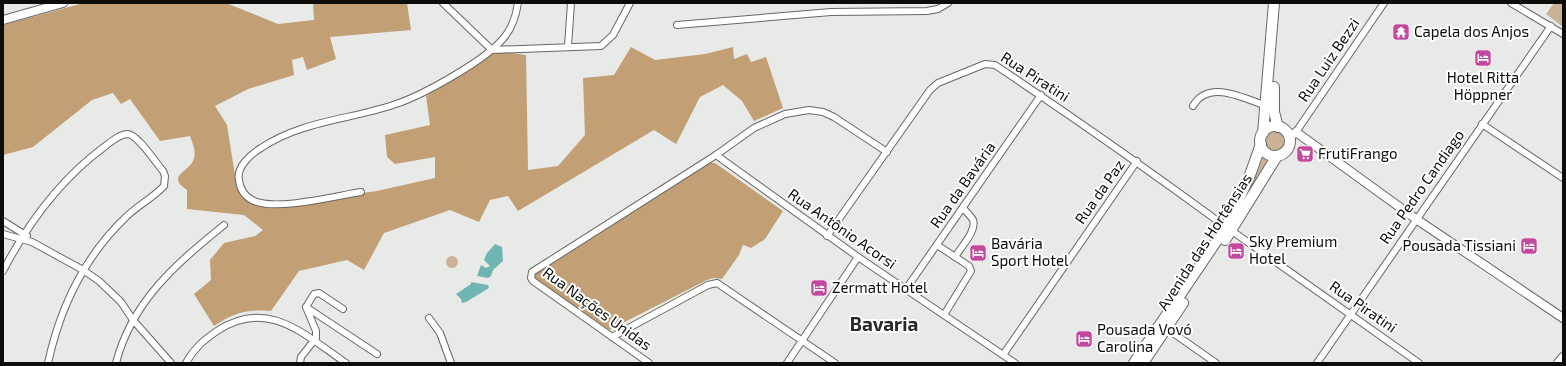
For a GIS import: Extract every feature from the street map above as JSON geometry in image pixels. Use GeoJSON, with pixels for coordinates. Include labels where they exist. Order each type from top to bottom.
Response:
{"type":"FeatureCollection","features":[{"type":"Feature","properties":{"kind":"main road"},"geometry":{"type":"LineString","coordinates":[[1263,133],[1269,128],[1278,127],[1293,135],[1288,150],[1277,156],[1265,152],[1260,144],[1263,133],[1266,106],[1274,3]]}},
{"type":"Feature","properties":{"kind":"main road"},"geometry":{"type":"LineString","coordinates":[[1278,127],[1273,97],[1281,3]]}},
{"type":"Feature","properties":{"kind":"main road","name":"Avenida das Hortênsias"},"geometry":{"type":"LineString","coordinates":[[1134,363],[1229,229],[1250,175],[1260,144]]}},
{"type":"Feature","properties":{"kind":"main road","name":"Avenida das Hortênsias"},"geometry":{"type":"LineString","coordinates":[[1143,363],[1277,156]]}},
{"type":"Feature","properties":{"kind":"street"},"geometry":{"type":"LineString","coordinates":[[3,20],[62,3]]}},
{"type":"Feature","properties":{"kind":"street"},"geometry":{"type":"LineString","coordinates":[[443,3],[492,50],[568,46],[601,46],[613,35],[630,3]]}},
{"type":"Feature","properties":{"kind":"street"},"geometry":{"type":"LineString","coordinates":[[361,192],[285,204],[267,204],[254,202],[247,197],[240,188],[238,175],[241,166],[250,157],[261,148],[288,133],[310,125],[395,105],[418,95],[492,50],[502,40],[512,24],[518,3]]}},
{"type":"Feature","properties":{"kind":"street"},"geometry":{"type":"LineString","coordinates":[[568,46],[571,3]]}},
{"type":"Feature","properties":{"kind":"street"},"geometry":{"type":"LineString","coordinates":[[677,25],[831,12],[927,11],[938,9],[948,3]]}},
{"type":"Feature","properties":{"kind":"street","name":"Rua Luiz Bezzi"},"geometry":{"type":"LineString","coordinates":[[1293,135],[1384,3]]}},
{"type":"Feature","properties":{"kind":"street"},"geometry":{"type":"LineString","coordinates":[[1511,3],[1563,34]]}},
{"type":"Feature","properties":{"kind":"street","name":"Rua Pedro Candiago"},"geometry":{"type":"LineString","coordinates":[[1317,363],[1551,26]]}},
{"type":"Feature","properties":{"kind":"street","name":"Rua Piratini"},"geometry":{"type":"LineString","coordinates":[[827,236],[930,90],[938,83],[985,64],[995,65],[1137,161],[1229,229],[1419,363]]}},
{"type":"Feature","properties":{"kind":"street"},"geometry":{"type":"LineString","coordinates":[[1193,106],[1196,100],[1204,94],[1212,92],[1235,95],[1266,106]]}},
{"type":"Feature","properties":{"kind":"street","name":"Rua da Bavária"},"geometry":{"type":"LineString","coordinates":[[906,289],[1041,95]]}},
{"type":"Feature","properties":{"kind":"street"},"geometry":{"type":"LineString","coordinates":[[716,155],[754,128],[770,120],[785,114],[809,110],[823,112],[834,117],[887,152]]}},
{"type":"Feature","properties":{"kind":"street"},"geometry":{"type":"LineString","coordinates":[[1482,124],[1563,178]]}},
{"type":"Feature","properties":{"kind":"street"},"geometry":{"type":"LineString","coordinates":[[3,271],[24,233],[69,177],[91,157],[116,138],[124,135],[133,136],[163,171],[166,176],[164,186],[128,215],[112,232],[83,270],[60,321],[48,363]]}},
{"type":"Feature","properties":{"kind":"street"},"geometry":{"type":"LineString","coordinates":[[1293,135],[1563,318]]}},
{"type":"Feature","properties":{"kind":"street","name":"Rua Antônio Acorsi"},"geometry":{"type":"LineString","coordinates":[[716,155],[827,236],[1015,363]]}},
{"type":"Feature","properties":{"kind":"street","name":"Rua Nações Unidas"},"geometry":{"type":"LineString","coordinates":[[646,362],[533,280],[531,275],[534,270],[716,155]]}},
{"type":"Feature","properties":{"kind":"street","name":"Rua da Paz"},"geometry":{"type":"LineString","coordinates":[[1003,355],[1137,161]]}},
{"type":"Feature","properties":{"kind":"street"},"geometry":{"type":"LineString","coordinates":[[954,257],[972,231],[972,219],[963,208]]}},
{"type":"Feature","properties":{"kind":"street"},"geometry":{"type":"LineString","coordinates":[[3,220],[24,233],[32,242]]}},
{"type":"Feature","properties":{"kind":"street"},"geometry":{"type":"LineString","coordinates":[[116,363],[120,348],[133,320],[166,275],[182,259],[224,225]]}},
{"type":"Feature","properties":{"kind":"street"},"geometry":{"type":"LineString","coordinates":[[3,234],[32,242],[100,281],[121,302],[133,320],[171,363]]}},
{"type":"Feature","properties":{"kind":"street"},"geometry":{"type":"LineString","coordinates":[[937,245],[968,266],[970,274],[944,316]]}},
{"type":"Feature","properties":{"kind":"street"},"geometry":{"type":"LineString","coordinates":[[787,363],[858,257]]}},
{"type":"Feature","properties":{"kind":"street"},"geometry":{"type":"LineString","coordinates":[[612,337],[662,308],[713,283],[721,284],[835,363]]}},
{"type":"Feature","properties":{"kind":"street"},"geometry":{"type":"LineString","coordinates":[[306,307],[314,294],[319,293],[344,309]]}},
{"type":"Feature","properties":{"kind":"street"},"geometry":{"type":"LineString","coordinates":[[300,363],[301,357],[317,335],[306,307]]}},
{"type":"Feature","properties":{"kind":"street"},"geometry":{"type":"LineString","coordinates":[[306,307],[377,354]]}},
{"type":"Feature","properties":{"kind":"street"},"geometry":{"type":"LineString","coordinates":[[186,363],[192,352],[205,339],[232,322],[245,318],[258,317],[283,322],[346,363]]}},
{"type":"Feature","properties":{"kind":"street"},"geometry":{"type":"LineString","coordinates":[[429,318],[444,340],[451,363]]}},
{"type":"Feature","properties":{"kind":"street"},"geometry":{"type":"LineString","coordinates":[[1166,328],[1216,363]]}},
{"type":"Feature","properties":{"kind":"street"},"geometry":{"type":"LineString","coordinates":[[1558,363],[1563,357]]}},
{"type":"Feature","properties":{"kind":"shaded area"},"geometry":{"type":"Polygon","coordinates":[[[84,3],[226,3],[278,24],[314,20],[313,3],[407,3],[411,30],[330,37],[336,59],[307,70],[303,57],[292,60],[294,75],[248,89],[215,106],[227,125],[237,188],[243,198],[252,203],[268,206],[377,191],[435,178],[435,157],[395,164],[387,157],[385,135],[430,125],[426,96],[491,54],[505,52],[526,55],[528,170],[558,166],[585,135],[583,78],[614,75],[631,47],[655,60],[705,54],[733,47],[734,59],[747,54],[751,62],[766,57],[783,108],[754,121],[742,101],[723,85],[700,97],[676,144],[654,130],[518,211],[508,196],[490,200],[479,222],[450,210],[384,233],[364,270],[347,260],[299,271],[271,311],[247,311],[234,315],[214,326],[194,294],[211,280],[210,260],[224,243],[255,236],[263,230],[244,215],[187,209],[187,190],[178,181],[178,178],[193,161],[195,155],[190,136],[160,141],[130,99],[121,104],[113,93],[92,100],[33,147],[3,155],[3,25],[84,3]]]}},
{"type":"Feature","properties":{"kind":"shaded area"},"geometry":{"type":"Polygon","coordinates":[[[1554,3],[1563,3],[1563,27],[1546,14],[1554,3]]]}},
{"type":"Feature","properties":{"kind":"shaded area"},"geometry":{"type":"Polygon","coordinates":[[[1273,130],[1281,133],[1284,141],[1281,149],[1273,152],[1265,149],[1262,141],[1265,133],[1273,130]]]}},
{"type":"Feature","properties":{"kind":"shaded area"},"geometry":{"type":"Polygon","coordinates":[[[1261,154],[1273,160],[1234,215],[1259,167],[1261,154]]]}},
{"type":"Feature","properties":{"kind":"shaded area"},"geometry":{"type":"Polygon","coordinates":[[[710,163],[715,163],[783,211],[765,239],[751,248],[743,245],[739,255],[722,279],[713,278],[707,280],[609,330],[534,278],[534,274],[710,163]]]}},
{"type":"Feature","properties":{"kind":"shaded area"},"geometry":{"type":"Polygon","coordinates":[[[452,256],[456,258],[458,262],[456,266],[452,268],[448,266],[446,262],[448,258],[452,256]]]}},
{"type":"Feature","properties":{"kind":"water"},"geometry":{"type":"Polygon","coordinates":[[[495,244],[502,247],[503,261],[493,270],[491,276],[488,278],[477,276],[481,265],[486,268],[490,266],[484,260],[487,253],[495,244]]]}},
{"type":"Feature","properties":{"kind":"water"},"geometry":{"type":"Polygon","coordinates":[[[471,282],[488,285],[489,288],[462,303],[461,299],[456,294],[471,284],[471,282]]]}},
{"type":"Feature","properties":{"kind":"place","name":"Capela dos Anjos"},"geometry":{"type":"Point","coordinates":[1401,32]}},
{"type":"Feature","properties":{"kind":"place","name":"Hotel Ritta Höppner"},"geometry":{"type":"Point","coordinates":[1483,58]}},
{"type":"Feature","properties":{"kind":"place","name":"FrutiFrango"},"geometry":{"type":"Point","coordinates":[1305,154]}},
{"type":"Feature","properties":{"kind":"place","name":"Pousada Tissiani"},"geometry":{"type":"Point","coordinates":[1529,246]}},
{"type":"Feature","properties":{"kind":"place","name":"Sky Premium Hotel"},"geometry":{"type":"Point","coordinates":[1236,251]}},
{"type":"Feature","properties":{"kind":"place","name":"Bavária Sport Hotel"},"geometry":{"type":"Point","coordinates":[978,253]}},
{"type":"Feature","properties":{"kind":"place","name":"Zermatt Hotel"},"geometry":{"type":"Point","coordinates":[819,288]}},
{"type":"Feature","properties":{"kind":"place","name":"Pousada Vovó Carolina"},"geometry":{"type":"Point","coordinates":[1084,339]}},
{"type":"Feature","properties":{"kind":"district","name":"Bavaria"},"geometry":{"type":"Point","coordinates":[884,324]}}]}
